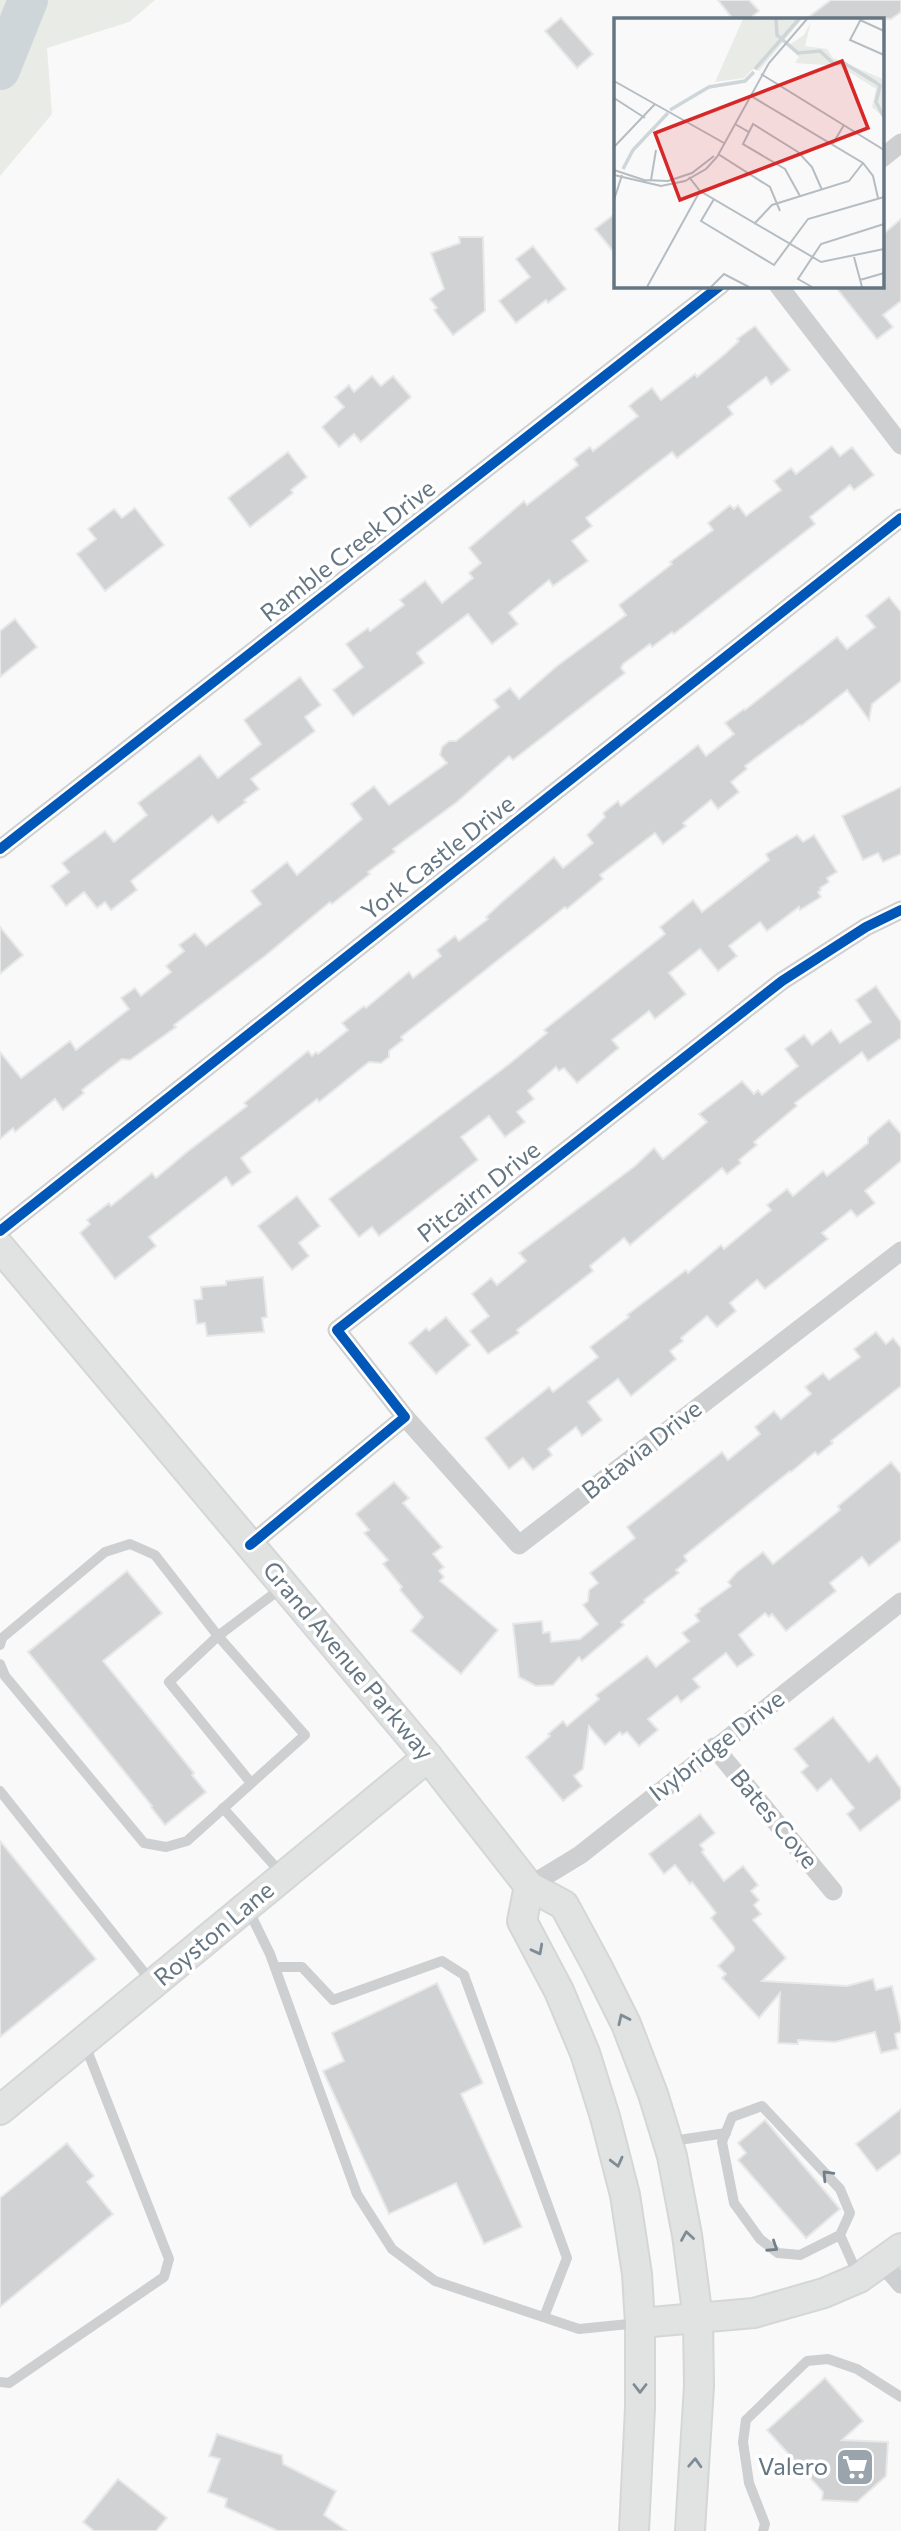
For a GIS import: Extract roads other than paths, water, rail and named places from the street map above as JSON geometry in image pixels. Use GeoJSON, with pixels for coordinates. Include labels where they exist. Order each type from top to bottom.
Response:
{"type":"FeatureCollection","features":[{"type":"Feature","properties":{"kind":"main road","name":"Grand Avenue Parkway"},"geometry":{"type":"LineString","coordinates":[[0,1247],[428,1757],[529,1886],[564,1905],[597,1966],[625,2024],[668,2141],[684,2222],[698,2319],[699,2386],[690,2531]]}},
{"type":"Feature","properties":{"kind":"main road","name":"Royston Lane"},"geometry":{"type":"LineString","coordinates":[[0,2110],[428,1757]]}},
{"type":"Feature","properties":{"kind":"main road"},"geometry":{"type":"LineString","coordinates":[[529,1886],[522,1921],[559,1991],[585,2053],[622,2182],[637,2274],[640,2407],[634,2531]]}},
{"type":"Feature","properties":{"kind":"main road"},"geometry":{"type":"LineString","coordinates":[[640,2323],[754,2313],[824,2293],[859,2278],[892,2256]]}},
{"type":"Feature","properties":{"kind":"street"},"geometry":{"type":"LineString","coordinates":[[884,156],[901,143]]}},
{"type":"Feature","properties":{"kind":"street","name":"Ramble Creek Drive"},"geometry":{"type":"LineString","coordinates":[[0,849],[718,287]]}},
{"type":"Feature","properties":{"kind":"street"},"geometry":{"type":"LineString","coordinates":[[780,287],[901,445]]}},
{"type":"Feature","properties":{"kind":"street","name":"York Castle Drive"},"geometry":{"type":"LineString","coordinates":[[0,1231],[901,518]]}},
{"type":"Feature","properties":{"kind":"street","name":"Pitcairn Drive"},"geometry":{"type":"LineString","coordinates":[[405,1417],[337,1330],[782,981],[866,927],[901,910]]}},
{"type":"Feature","properties":{"kind":"street","name":"Batavia Drive"},"geometry":{"type":"LineString","coordinates":[[405,1417],[519,1545],[901,1251]]}},
{"type":"Feature","properties":{"kind":"street"},"geometry":{"type":"LineString","coordinates":[[250,1545],[405,1417]]}},
{"type":"Feature","properties":{"kind":"street","name":"Ivybridge Drive"},"geometry":{"type":"LineString","coordinates":[[529,1886],[580,1855],[901,1601]]}},
{"type":"Feature","properties":{"kind":"street","name":"Bates Cove"},"geometry":{"type":"LineString","coordinates":[[714,1747],[833,1891]]}},
{"type":"Feature","properties":{"kind":"street"},"geometry":{"type":"LineString","coordinates":[[892,2256],[901,2284]]}},
{"type":"Feature","properties":{"kind":"lane"},"geometry":{"type":"LineString","coordinates":[[0,1645],[2,1638],[105,1552],[130,1544],[155,1555],[218,1636],[305,1735],[187,1840],[166,1847],[144,1843],[5,1676],[0,1664]]}},
{"type":"Feature","properties":{"kind":"lane"},"geometry":{"type":"LineString","coordinates":[[251,1783],[169,1682],[218,1636],[285,1586]]}},
{"type":"Feature","properties":{"kind":"lane"},"geometry":{"type":"LineString","coordinates":[[0,1791],[153,1984]]}},
{"type":"Feature","properties":{"kind":"lane"},"geometry":{"type":"LineString","coordinates":[[223,1808],[284,1876]]}},
{"type":"Feature","properties":{"kind":"lane"},"geometry":{"type":"LineString","coordinates":[[247,1906],[275,1967],[357,2194],[392,2249],[435,2281],[579,2329],[640,2323]]}},
{"type":"Feature","properties":{"kind":"lane"},"geometry":{"type":"LineString","coordinates":[[275,1967],[302,1967],[333,2000],[442,1961],[464,1975],[568,2258],[544,2317]]}},
{"type":"Feature","properties":{"kind":"lane"},"geometry":{"type":"LineString","coordinates":[[0,2382],[9,2383],[164,2277],[169,2259],[84,2041]]}},
{"type":"Feature","properties":{"kind":"lane"},"geometry":{"type":"LineString","coordinates":[[762,2106],[840,2189],[850,2213],[840,2235],[800,2255],[778,2253],[760,2239],[734,2203],[722,2142],[732,2117],[762,2106]]}},
{"type":"Feature","properties":{"kind":"lane"},"geometry":{"type":"LineString","coordinates":[[668,2141],[726,2133]]}},
{"type":"Feature","properties":{"kind":"lane"},"geometry":{"type":"LineString","coordinates":[[840,2235],[859,2278]]}},
{"type":"Feature","properties":{"kind":"lane"},"geometry":{"type":"LineString","coordinates":[[764,2531],[765,2524],[749,2483],[743,2442],[746,2420],[807,2361],[828,2359],[857,2369],[901,2397]]}},
{"type":"Feature","properties":{"kind":"waterway"},"geometry":{"type":"LineString","coordinates":[[0,70],[28,0]]}},
{"type":"Feature","properties":{"kind":"place","name":"Valero"},"geometry":{"type":"Point","coordinates":[855,2467]}}]}
